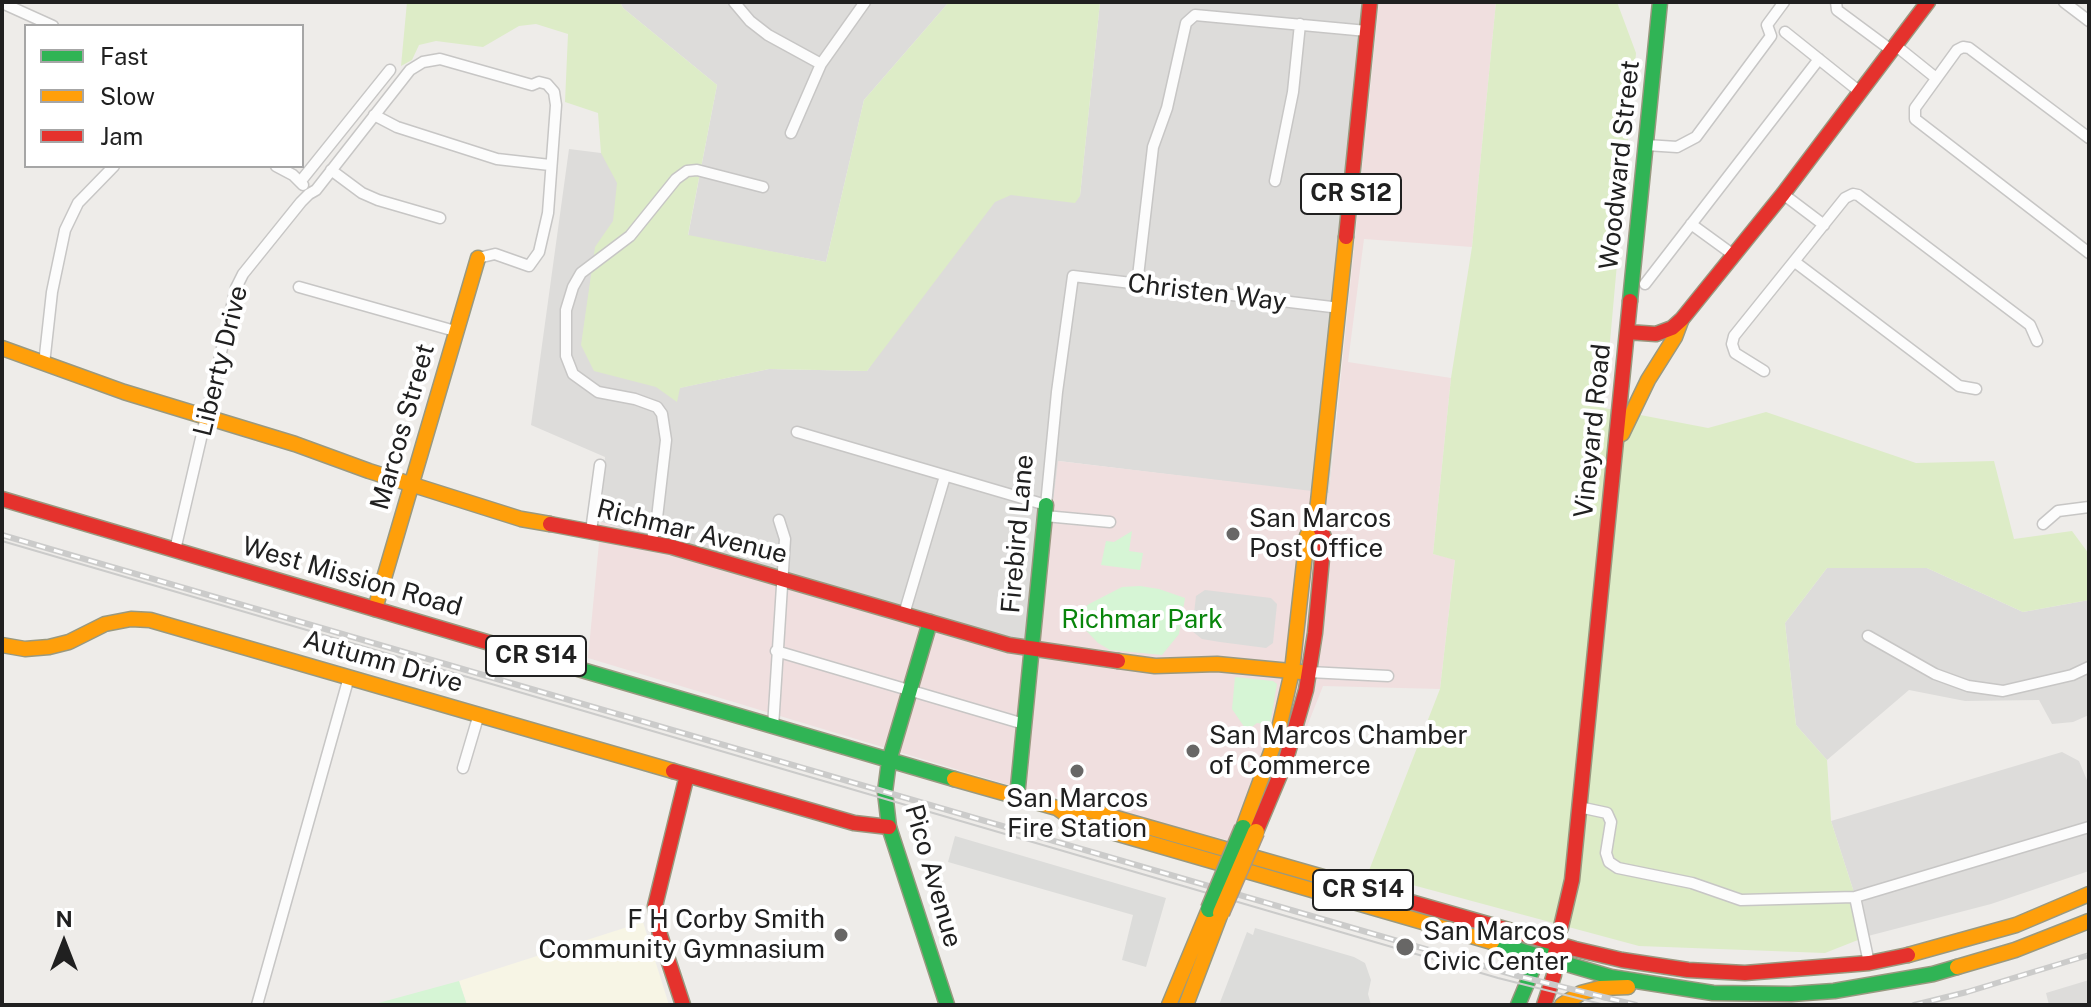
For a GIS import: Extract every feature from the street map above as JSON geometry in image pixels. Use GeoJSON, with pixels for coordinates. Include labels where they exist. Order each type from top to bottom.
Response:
{"type":"FeatureCollection","features":[{"type":"Feature","properties":{"kind":"main road","name":"CR S12"},"geometry":{"type":"LineString","coordinates":[[1169,1005],[1215,911],[1249,830],[1278,733],[1301,672],[1307,536],[1316,518],[1370,2]]}},
{"type":"Feature","properties":{"kind":"main road","name":"Woodward Street"},"geometry":{"type":"LineString","coordinates":[[1627,332],[1660,2]]}},
{"type":"Feature","properties":{"kind":"main road","name":"Vineyard Road"},"geometry":{"type":"LineString","coordinates":[[1554,943],[1572,880],[1627,332],[1656,334],[1672,328],[1682,319],[1735,256],[1928,2]]}},
{"type":"Feature","properties":{"kind":"main road","name":"Marcos Street"},"geometry":{"type":"LineString","coordinates":[[375,609],[478,258]]}},
{"type":"Feature","properties":{"kind":"main road"},"geometry":{"type":"LineString","coordinates":[[1617,445],[1682,319]]}},
{"type":"Feature","properties":{"kind":"main road","name":"Richmar Avenue"},"geometry":{"type":"LineString","coordinates":[[2,348],[124,392],[521,519],[651,543],[1009,645],[1155,666],[1217,664],[1301,672]]}},
{"type":"Feature","properties":{"kind":"main road","name":"West Mission Road"},"geometry":{"type":"LineString","coordinates":[[3,502],[1057,808],[1077,822],[1235,860]]}},
{"type":"Feature","properties":{"kind":"main road","name":"Firebird Lane"},"geometry":{"type":"LineString","coordinates":[[1017,797],[1045,510]]}},
{"type":"Feature","properties":{"kind":"main road","name":"Autumn Drive"},"geometry":{"type":"LineString","coordinates":[[2,645],[25,649],[49,647],[69,642],[105,624],[131,619],[150,620],[854,823],[889,827]]}},
{"type":"Feature","properties":{"kind":"main road","name":"Pico Avenue"},"geometry":{"type":"LineString","coordinates":[[930,622],[889,761],[885,792],[889,827],[947,1005]]}},
{"type":"Feature","properties":{"kind":"main road"},"geometry":{"type":"LineString","coordinates":[[683,1005],[660,935],[655,906],[687,775]]}},
{"type":"Feature","properties":{"kind":"main road","name":"CR S14"},"geometry":{"type":"LineString","coordinates":[[1235,860],[1622,960],[1716,972],[1813,969],[1869,963],[2016,925],[2089,894]]}},
{"type":"Feature","properties":{"kind":"main road","name":"CR S14"},"geometry":{"type":"LineString","coordinates":[[1235,860],[1549,960],[1611,977],[1713,993],[1805,993],[1891,983],[2015,950],[2089,921]]}},
{"type":"Feature","properties":{"kind":"main road","name":"CR S12"},"geometry":{"type":"LineString","coordinates":[[1186,1005],[1215,911]]}},
{"type":"Feature","properties":{"kind":"main road"},"geometry":{"type":"LineString","coordinates":[[1544,1005],[1554,943]]}},
{"type":"Feature","properties":{"kind":"main road"},"geometry":{"type":"LineString","coordinates":[[1518,1005],[1549,960]]}},
{"type":"Feature","properties":{"kind":"main road"},"geometry":{"type":"LineString","coordinates":[[1562,1005],[1581,993],[1611,987],[1713,993]]}},
{"type":"Feature","properties":{"kind":"street"},"geometry":{"type":"LineString","coordinates":[[734,2],[750,21],[768,35],[821,64]]}},
{"type":"Feature","properties":{"kind":"street"},"geometry":{"type":"LineString","coordinates":[[791,133],[821,64],[865,2]]}},
{"type":"Feature","properties":{"kind":"street"},"geometry":{"type":"LineString","coordinates":[[1646,145],[1677,147],[1696,137],[1771,36],[1767,25],[1784,2]]}},
{"type":"Feature","properties":{"kind":"street"},"geometry":{"type":"LineString","coordinates":[[1836,2],[1837,10],[1936,78]]}},
{"type":"Feature","properties":{"kind":"street"},"geometry":{"type":"LineString","coordinates":[[2064,2],[2089,21]]}},
{"type":"Feature","properties":{"kind":"street"},"geometry":{"type":"LineString","coordinates":[[2,3],[49,24]]}},
{"type":"Feature","properties":{"kind":"street"},"geometry":{"type":"LineString","coordinates":[[1137,285],[1153,147],[1167,108],[1185,27],[1195,15],[1367,31]]}},
{"type":"Feature","properties":{"kind":"street"},"geometry":{"type":"LineString","coordinates":[[1275,181],[1293,92],[1300,24]]}},
{"type":"Feature","properties":{"kind":"street"},"geometry":{"type":"LineString","coordinates":[[1785,32],[1860,92]]}},
{"type":"Feature","properties":{"kind":"street"},"geometry":{"type":"LineString","coordinates":[[2089,138],[1969,48],[1957,50],[1915,108],[1915,119],[2089,253]]}},
{"type":"Feature","properties":{"kind":"street","name":"Liberty Drive"},"geometry":{"type":"LineString","coordinates":[[175,550],[236,288],[243,274],[309,194],[316,190],[410,70],[423,62],[440,59],[532,85],[539,82],[547,84],[554,92],[556,105],[550,165]]}},
{"type":"Feature","properties":{"kind":"street"},"geometry":{"type":"LineString","coordinates":[[1645,284],[1819,59]]}},
{"type":"Feature","properties":{"kind":"street"},"geometry":{"type":"LineString","coordinates":[[300,182],[390,70]]}},
{"type":"Feature","properties":{"kind":"street"},"geometry":{"type":"LineString","coordinates":[[374,115],[397,127],[497,159],[550,165],[548,213],[539,252],[529,266],[495,254],[478,258]]}},
{"type":"Feature","properties":{"kind":"street"},"geometry":{"type":"LineString","coordinates":[[44,364],[52,292],[65,230],[78,203],[112,168]]}},
{"type":"Feature","properties":{"kind":"street"},"geometry":{"type":"LineString","coordinates":[[279,168],[300,182],[309,194]]}},
{"type":"Feature","properties":{"kind":"street"},"geometry":{"type":"LineString","coordinates":[[331,170],[362,193],[440,218]]}},
{"type":"Feature","properties":{"kind":"street"},"geometry":{"type":"LineString","coordinates":[[651,543],[666,440],[662,414],[657,407],[635,399],[598,392],[573,374],[566,356],[565,341],[569,298],[581,273],[630,236],[676,179],[687,171],[697,170],[763,187]]}},
{"type":"Feature","properties":{"kind":"street"},"geometry":{"type":"LineString","coordinates":[[1783,194],[1824,225]]}},
{"type":"Feature","properties":{"kind":"street"},"geometry":{"type":"LineString","coordinates":[[1764,371],[1735,353],[1732,344],[1734,336],[1845,198],[1853,194],[1863,198],[2030,325],[2037,341]]}},
{"type":"Feature","properties":{"kind":"street"},"geometry":{"type":"LineString","coordinates":[[1691,224],[1735,256]]}},
{"type":"Feature","properties":{"kind":"street"},"geometry":{"type":"LineString","coordinates":[[1795,262],[1959,386],[1976,389]]}},
{"type":"Feature","properties":{"kind":"street","name":"Christen Way"},"geometry":{"type":"LineString","coordinates":[[1073,276],[1340,308]]}},
{"type":"Feature","properties":{"kind":"street","name":"Firebird Lane"},"geometry":{"type":"LineString","coordinates":[[1045,510],[1073,276]]}},
{"type":"Feature","properties":{"kind":"street"},"geometry":{"type":"LineString","coordinates":[[299,287],[455,331]]}},
{"type":"Feature","properties":{"kind":"street"},"geometry":{"type":"LineString","coordinates":[[797,432],[945,476],[1045,510],[1110,522]]}},
{"type":"Feature","properties":{"kind":"street"},"geometry":{"type":"LineString","coordinates":[[591,531],[600,465]]}},
{"type":"Feature","properties":{"kind":"street"},"geometry":{"type":"LineString","coordinates":[[904,614],[945,476]]}},
{"type":"Feature","properties":{"kind":"street"},"geometry":{"type":"LineString","coordinates":[[2043,524],[2058,511],[2089,507]]}},
{"type":"Feature","properties":{"kind":"street"},"geometry":{"type":"LineString","coordinates":[[773,727],[785,539],[779,520]]}},
{"type":"Feature","properties":{"kind":"street"},"geometry":{"type":"LineString","coordinates":[[1868,636],[1935,674],[1968,686],[2003,691],[2072,675],[2089,667]]}},
{"type":"Feature","properties":{"kind":"street"},"geometry":{"type":"LineString","coordinates":[[776,651],[1024,724]]}},
{"type":"Feature","properties":{"kind":"street","name":"Richmar Avenue"},"geometry":{"type":"LineString","coordinates":[[1301,672],[1388,676]]}},
{"type":"Feature","properties":{"kind":"street"},"geometry":{"type":"LineString","coordinates":[[257,1005],[349,677]]}},
{"type":"Feature","properties":{"kind":"street"},"geometry":{"type":"LineString","coordinates":[[463,768],[479,714]]}},
{"type":"Feature","properties":{"kind":"street"},"geometry":{"type":"LineString","coordinates":[[1579,807],[1607,813],[1611,822],[1606,853],[1609,862],[1618,868],[1692,883],[1741,900],[1855,897],[2089,827]]}},
{"type":"Feature","properties":{"kind":"street"},"geometry":{"type":"LineString","coordinates":[[1855,897],[1869,963]]}},
{"type":"Feature","properties":{"kind":"shaded area"},"geometry":{"type":"Polygon","coordinates":[[[620,2],[949,2],[864,100],[826,262],[688,236],[717,85],[623,8],[620,2]]]}},
{"type":"Feature","properties":{"kind":"shaded area"},"geometry":{"type":"Polygon","coordinates":[[[1100,2],[1371,2],[1329,494],[1059,461],[1034,658],[601,522],[605,457],[531,425],[569,149],[609,154],[679,388],[769,369],[867,371],[986,188],[1080,196],[1100,2]]]}},
{"type":"Feature","properties":{"kind":"shaded area"},"geometry":{"type":"Polygon","coordinates":[[[1379,2],[1496,2],[1472,247],[1364,239],[1348,362],[1451,378],[1433,554],[1455,559],[1440,689],[1323,686],[1259,848],[1005,784],[588,658],[601,522],[1034,658],[1058,461],[1329,493],[1379,2]]]}},
{"type":"Feature","properties":{"kind":"shaded area"},"geometry":{"type":"Polygon","coordinates":[[[1827,568],[1927,568],[2023,612],[2089,600],[2089,715],[2073,722],[2052,724],[2039,700],[1965,701],[1909,690],[1827,760],[1796,725],[1785,623],[1827,568]]]}},
{"type":"Feature","properties":{"kind":"shaded area"},"geometry":{"type":"Polygon","coordinates":[[[1205,590],[1271,598],[1277,604],[1273,643],[1266,648],[1202,639],[1192,631],[1196,596],[1205,590]]]}},
{"type":"Feature","properties":{"kind":"shaded area"},"geometry":{"type":"Polygon","coordinates":[[[2062,752],[2079,761],[2089,785],[2089,871],[1991,904],[1868,936],[1831,821],[2062,752]]]}},
{"type":"Feature","properties":{"kind":"shaded area"},"geometry":{"type":"Polygon","coordinates":[[[955,836],[1166,898],[1146,967],[1122,960],[1133,915],[948,862],[955,836]]]}},
{"type":"Feature","properties":{"kind":"shaded area"},"geometry":{"type":"Polygon","coordinates":[[[643,922],[669,1005],[467,1005],[459,981],[643,922]]]}},
{"type":"Feature","properties":{"kind":"shaded area"},"geometry":{"type":"Polygon","coordinates":[[[1255,928],[1365,963],[1371,980],[1368,994],[1371,1005],[1219,1005],[1247,932],[1253,935],[1255,928]]]}},
{"type":"Feature","properties":{"kind":"shaded area"},"geometry":{"type":"Polygon","coordinates":[[[2089,980],[2089,1005],[2049,1005],[2046,993],[2089,980]]]}},
{"type":"Feature","properties":{"kind":"green space"},"geometry":{"type":"Polygon","coordinates":[[[407,2],[620,2],[623,8],[717,85],[688,235],[826,262],[864,100],[949,2],[1100,2],[1080,196],[1075,203],[1011,195],[995,202],[867,371],[769,369],[680,388],[677,402],[656,387],[594,371],[581,345],[595,247],[613,221],[617,183],[601,153],[598,113],[565,102],[568,34],[536,24],[519,26],[483,47],[436,41],[419,45],[412,60],[401,66],[407,2]]]}},
{"type":"Feature","properties":{"kind":"green space"},"geometry":{"type":"Polygon","coordinates":[[[1496,2],[1617,2],[1636,53],[1604,408],[1708,428],[1766,412],[1916,463],[1994,461],[2014,539],[2072,531],[2089,554],[2089,600],[2023,612],[1927,568],[1827,568],[1785,623],[1796,725],[1827,760],[1831,821],[1868,936],[1825,953],[1639,946],[1368,873],[1440,689],[1455,560],[1433,554],[1451,378],[1472,247],[1496,2]]]}},
{"type":"Feature","properties":{"kind":"green space"},"geometry":{"type":"Polygon","coordinates":[[[1132,531],[1129,551],[1143,553],[1140,570],[1101,565],[1106,541],[1114,542],[1132,531]]]}},
{"type":"Feature","properties":{"kind":"green space","name":"Richmar Park"},"geometry":{"type":"Polygon","coordinates":[[[1140,586],[1185,598],[1179,634],[1162,655],[1110,650],[1098,643],[1073,617],[1089,604],[1122,587],[1140,586]]]}},
{"type":"Feature","properties":{"kind":"green space"},"geometry":{"type":"Polygon","coordinates":[[[1235,677],[1277,684],[1270,725],[1257,723],[1247,731],[1232,709],[1235,677]]]}},
{"type":"Feature","properties":{"kind":"green space"},"geometry":{"type":"Polygon","coordinates":[[[459,981],[467,1005],[371,1005],[459,981]]]}},
{"type":"Feature","properties":{"kind":"tram line"},"geometry":{"type":"LineString","coordinates":[[2,541],[1498,978],[1605,1005]]}},
{"type":"Feature","properties":{"kind":"tram line"},"geometry":{"type":"LineString","coordinates":[[1602,999],[1629,1005]]}},
{"type":"Feature","properties":{"kind":"railway"},"geometry":{"type":"LineString","coordinates":[[2,535],[1518,976],[1636,1005]]}},
{"type":"Feature","properties":{"kind":"railway"},"geometry":{"type":"LineString","coordinates":[[1914,1005],[2089,955]]}},
{"type":"Feature","properties":{"kind":"traffic: fast"},"geometry":{"type":"LineString","coordinates":[[1630,301],[1660,2]]}},
{"type":"Feature","properties":{"kind":"traffic: fast"},"geometry":{"type":"LineString","coordinates":[[1017,797],[1046,505]]}},
{"type":"Feature","properties":{"kind":"traffic: fast"},"geometry":{"type":"LineString","coordinates":[[930,622],[889,761],[885,792],[889,827],[947,1005]]}},
{"type":"Feature","properties":{"kind":"traffic: fast"},"geometry":{"type":"LineString","coordinates":[[534,656],[954,779]]}},
{"type":"Feature","properties":{"kind":"traffic: fast"},"geometry":{"type":"LineString","coordinates":[[1209,909],[1243,828]]}},
{"type":"Feature","properties":{"kind":"traffic: fast"},"geometry":{"type":"LineString","coordinates":[[1492,942],[1611,977],[1713,993],[1834,991],[1957,967]]}},
{"type":"Feature","properties":{"kind":"traffic: fast"},"geometry":{"type":"LineString","coordinates":[[1518,1005],[1533,969],[1548,950]]}},
{"type":"Feature","properties":{"kind":"traffic: slow"},"geometry":{"type":"LineString","coordinates":[[1243,828],[1278,733],[1292,671],[1307,536],[1316,518],[1318,502],[1346,237]]}},
{"type":"Feature","properties":{"kind":"traffic: slow"},"geometry":{"type":"LineString","coordinates":[[375,609],[478,258]]}},
{"type":"Feature","properties":{"kind":"traffic: slow"},"geometry":{"type":"LineString","coordinates":[[1622,434],[1681,321]]}},
{"type":"Feature","properties":{"kind":"traffic: slow"},"geometry":{"type":"LineString","coordinates":[[2,348],[124,392],[295,444],[369,471],[521,519],[550,524]]}},
{"type":"Feature","properties":{"kind":"traffic: slow"},"geometry":{"type":"LineString","coordinates":[[2,645],[25,649],[49,647],[69,642],[105,624],[131,619],[150,620],[673,771]]}},
{"type":"Feature","properties":{"kind":"traffic: slow"},"geometry":{"type":"LineString","coordinates":[[1118,661],[1155,666],[1217,664],[1301,672]]}},
{"type":"Feature","properties":{"kind":"traffic: slow"},"geometry":{"type":"LineString","coordinates":[[954,779],[1057,808],[1077,822],[1492,942]]}},
{"type":"Feature","properties":{"kind":"traffic: slow"},"geometry":{"type":"LineString","coordinates":[[1057,808],[1081,808],[1393,897]]}},
{"type":"Feature","properties":{"kind":"traffic: slow"},"geometry":{"type":"LineString","coordinates":[[1221,913],[1256,832]]}},
{"type":"Feature","properties":{"kind":"traffic: slow"},"geometry":{"type":"LineString","coordinates":[[1908,955],[2016,925],[2089,894]]}},
{"type":"Feature","properties":{"kind":"traffic: slow"},"geometry":{"type":"LineString","coordinates":[[1169,1005],[1209,909]]}},
{"type":"Feature","properties":{"kind":"traffic: slow"},"geometry":{"type":"LineString","coordinates":[[1186,1005],[1221,913]]}},
{"type":"Feature","properties":{"kind":"traffic: slow"},"geometry":{"type":"LineString","coordinates":[[1957,967],[2015,950],[2089,921]]}},
{"type":"Feature","properties":{"kind":"traffic: slow"},"geometry":{"type":"LineString","coordinates":[[1562,1005],[1581,993],[1600,988],[1628,987]]}},
{"type":"Feature","properties":{"kind":"traffic: jam"},"geometry":{"type":"LineString","coordinates":[[1346,237],[1370,2]]}},
{"type":"Feature","properties":{"kind":"traffic: jam"},"geometry":{"type":"LineString","coordinates":[[1627,332],[1656,334],[1672,328],[1682,319],[1783,194],[1928,2]]}},
{"type":"Feature","properties":{"kind":"traffic: jam"},"geometry":{"type":"LineString","coordinates":[[1554,943],[1572,880],[1630,301]]}},
{"type":"Feature","properties":{"kind":"traffic: jam"},"geometry":{"type":"LineString","coordinates":[[2,499],[534,656]]}},
{"type":"Feature","properties":{"kind":"traffic: jam"},"geometry":{"type":"LineString","coordinates":[[1256,832],[1285,763],[1306,690],[1324,537],[1316,518]]}},
{"type":"Feature","properties":{"kind":"traffic: jam"},"geometry":{"type":"LineString","coordinates":[[550,524],[672,547],[1009,645],[1118,661]]}},
{"type":"Feature","properties":{"kind":"traffic: jam"},"geometry":{"type":"LineString","coordinates":[[673,771],[854,823],[889,827]]}},
{"type":"Feature","properties":{"kind":"traffic: jam"},"geometry":{"type":"LineString","coordinates":[[683,1005],[660,935],[655,906],[687,775]]}},
{"type":"Feature","properties":{"kind":"traffic: jam"},"geometry":{"type":"LineString","coordinates":[[1393,897],[1575,949],[1688,970],[1745,973],[1869,963],[1908,955]]}},
{"type":"Feature","properties":{"kind":"traffic: jam"},"geometry":{"type":"LineString","coordinates":[[1544,1005],[1554,975],[1555,953]]}},
{"type":"Feature","properties":{"kind":"place","name":"San Marcos Post Office"},"geometry":{"type":"Point","coordinates":[1233,534]}},
{"type":"Feature","properties":{"kind":"place","name":"San Marcos Chamber of Commerce"},"geometry":{"type":"Point","coordinates":[1193,751]}},
{"type":"Feature","properties":{"kind":"place","name":"San Marcos Fire Station"},"geometry":{"type":"Point","coordinates":[1077,771]}},
{"type":"Feature","properties":{"kind":"place","name":"F H Corby Smith Community Gymnasium"},"geometry":{"type":"Point","coordinates":[841,935]}},
{"type":"Feature","properties":{"kind":"place","name":"San Marcos Civic Center"},"geometry":{"type":"Point","coordinates":[1405,947]}}]}
